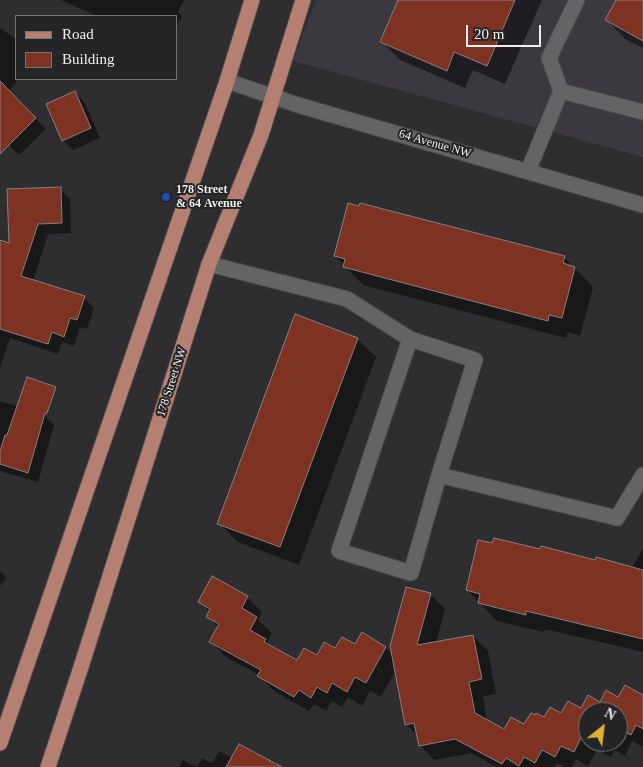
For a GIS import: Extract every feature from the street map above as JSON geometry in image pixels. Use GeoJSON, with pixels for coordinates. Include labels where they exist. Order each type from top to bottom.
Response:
{"type":"FeatureCollection","features":[{"type":"Feature","properties":{"kind":"main road"},"geometry":{"type":"LineString","coordinates":[[0,743],[227,81],[252,0]]}},
{"type":"Feature","properties":{"kind":"main road","name":"178 Street NW"},"geometry":{"type":"LineString","coordinates":[[48,767],[209,264],[261,135],[304,0]]}},
{"type":"Feature","properties":{"kind":"street"},"geometry":{"type":"LineString","coordinates":[[528,171],[561,91],[549,58],[577,0]]}},
{"type":"Feature","properties":{"kind":"street","name":"64 Avenue NW"},"geometry":{"type":"LineString","coordinates":[[227,81],[272,97],[643,205]]}},
{"type":"Feature","properties":{"kind":"street"},"geometry":{"type":"LineString","coordinates":[[561,91],[643,112]]}},
{"type":"Feature","properties":{"kind":"street"},"geometry":{"type":"LineString","coordinates":[[209,264],[347,300],[410,339],[474,360],[411,573],[339,551],[410,339]]}},
{"type":"Feature","properties":{"kind":"street"},"geometry":{"type":"LineString","coordinates":[[439,475],[617,518],[643,475]]}},
{"type":"Feature","properties":{"kind":"shaded area"},"geometry":{"type":"Polygon","coordinates":[[[316,0],[643,0],[643,157],[293,61],[316,0]]]}},
{"type":"Feature","properties":{"kind":"building"},"geometry":{"type":"Polygon","coordinates":[[[398,0],[515,0],[487,66],[454,52],[447,71],[380,42],[398,0]]]}},
{"type":"Feature","properties":{"kind":"building"},"geometry":{"type":"Polygon","coordinates":[[[616,0],[643,0],[643,41],[605,20],[616,0]]]}},
{"type":"Feature","properties":{"kind":"building"},"geometry":{"type":"Polygon","coordinates":[[[0,81],[36,118],[0,154],[0,81]]]}},
{"type":"Feature","properties":{"kind":"building"},"geometry":{"type":"Polygon","coordinates":[[[75,91],[91,128],[62,141],[46,104],[75,91]]]}},
{"type":"Feature","properties":{"kind":"building"},"geometry":{"type":"Polygon","coordinates":[[[61,187],[62,223],[38,224],[21,276],[85,296],[77,320],[70,318],[64,337],[52,332],[48,344],[0,329],[0,240],[9,243],[7,189],[61,187]]]}},
{"type":"Feature","properties":{"kind":"building"},"geometry":{"type":"Polygon","coordinates":[[[348,203],[359,206],[360,203],[565,256],[563,263],[575,267],[562,318],[549,315],[548,321],[343,267],[345,259],[334,256],[348,203]]]}},
{"type":"Feature","properties":{"kind":"building"},"geometry":{"type":"Polygon","coordinates":[[[295,314],[358,338],[280,547],[217,524],[295,314]]]}},
{"type":"Feature","properties":{"kind":"building"},"geometry":{"type":"Polygon","coordinates":[[[27,377],[56,387],[47,413],[45,413],[28,473],[0,464],[0,451],[27,377]]]}},
{"type":"Feature","properties":{"kind":"building"},"geometry":{"type":"Polygon","coordinates":[[[494,538],[540,549],[541,546],[595,560],[596,557],[643,570],[643,639],[526,611],[526,615],[478,603],[480,594],[466,590],[478,540],[492,543],[494,538]]]}},
{"type":"Feature","properties":{"kind":"building"},"geometry":{"type":"Polygon","coordinates":[[[212,576],[248,596],[242,608],[257,617],[250,630],[266,639],[264,642],[297,660],[304,648],[317,655],[324,642],[335,648],[342,637],[355,644],[362,632],[386,647],[366,683],[355,677],[347,692],[332,683],[327,693],[317,687],[311,698],[299,690],[294,697],[257,676],[261,670],[209,642],[219,624],[206,617],[210,609],[198,602],[212,576]]]}},
{"type":"Feature","properties":{"kind":"building"},"geometry":{"type":"Polygon","coordinates":[[[406,587],[431,593],[417,645],[473,635],[482,679],[469,682],[475,713],[504,729],[511,717],[524,724],[531,713],[544,717],[550,707],[561,713],[568,701],[578,706],[578,744],[574,752],[561,746],[555,757],[542,750],[535,763],[524,757],[519,766],[506,758],[502,764],[455,739],[419,746],[414,723],[405,725],[390,646],[406,587]]]}},
{"type":"Feature","properties":{"kind":"building"},"geometry":{"type":"Polygon","coordinates":[[[625,685],[643,695],[643,729],[636,725],[631,735],[628,733],[628,702],[600,702],[606,690],[618,697],[625,685]]]}},
{"type":"Feature","properties":{"kind":"building"},"geometry":{"type":"Polygon","coordinates":[[[588,695],[600,702],[584,702],[588,695]]]}},
{"type":"Feature","properties":{"kind":"building"},"geometry":{"type":"Polygon","coordinates":[[[239,744],[282,767],[226,767],[239,744]]]}},
{"type":"Feature","properties":{"kind":"place","name":"178 Street & 64 Avenue"},"geometry":{"type":"Point","coordinates":[166,197]}}]}
